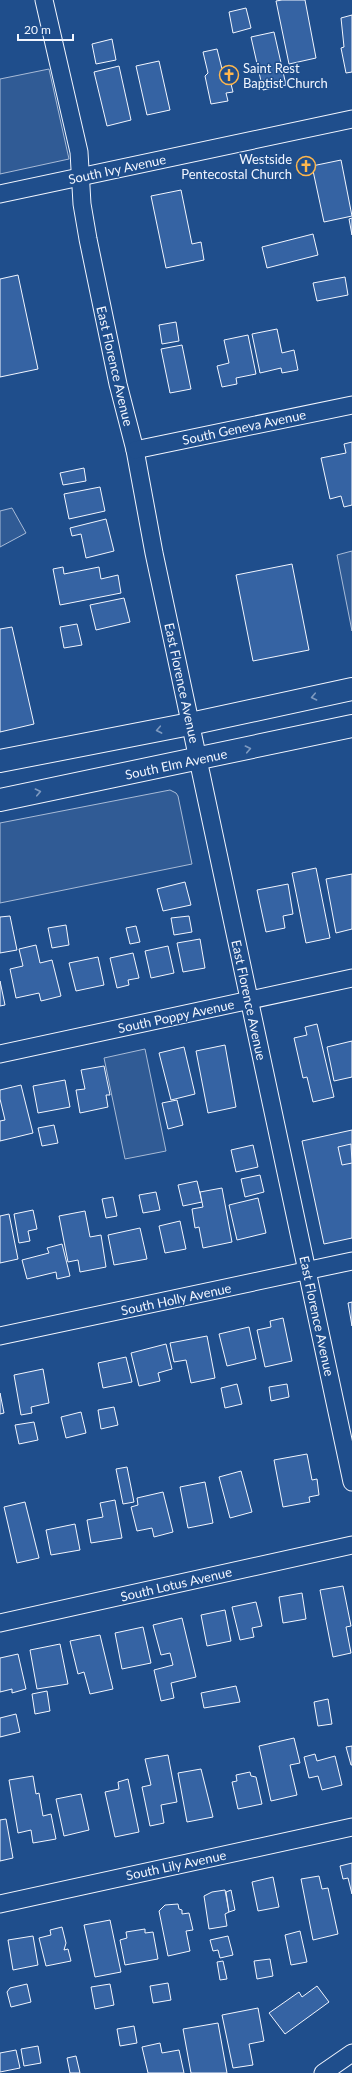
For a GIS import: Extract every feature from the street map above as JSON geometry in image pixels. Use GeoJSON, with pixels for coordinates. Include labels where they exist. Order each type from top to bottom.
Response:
{"type":"FeatureCollection","features":[{"type":"Feature","properties":{"kind":"main road"},"geometry":{"type":"LineString","coordinates":[[0,761],[190,724],[352,689]]}},
{"type":"Feature","properties":{"kind":"main road","name":"South Elm Avenue"},"geometry":{"type":"LineString","coordinates":[[0,800],[352,726]]}},
{"type":"Feature","properties":{"kind":"street","name":"East Florence Avenue"},"geometry":{"type":"LineString","coordinates":[[44,0],[79,152],[82,204],[118,384],[135,450],[154,554],[352,1482]]}},
{"type":"Feature","properties":{"kind":"street","name":"South Ivy Avenue"},"geometry":{"type":"LineString","coordinates":[[0,194],[352,119]]}},
{"type":"Feature","properties":{"kind":"street","name":"South Geneva Avenue"},"geometry":{"type":"LineString","coordinates":[[135,450],[352,405]]}},
{"type":"Feature","properties":{"kind":"street","name":"South Poppy Avenue"},"geometry":{"type":"LineString","coordinates":[[0,1054],[249,999],[352,978]]}},
{"type":"Feature","properties":{"kind":"street","name":"South Holly Avenue"},"geometry":{"type":"LineString","coordinates":[[0,1336],[352,1262]]}},
{"type":"Feature","properties":{"kind":"street","name":"South Lotus Avenue"},"geometry":{"type":"LineString","coordinates":[[0,1623],[352,1545]]}},
{"type":"Feature","properties":{"kind":"street","name":"South Lily Avenue"},"geometry":{"type":"LineString","coordinates":[[0,1904],[352,1827]]}},
{"type":"Feature","properties":{"kind":"street"},"geometry":{"type":"LineString","coordinates":[[323,2073],[352,2053]]}},
{"type":"Feature","properties":{"kind":"shaded area"},"geometry":{"type":"Polygon","coordinates":[[[49,69],[69,159],[0,174],[0,79],[49,69]]]}},
{"type":"Feature","properties":{"kind":"shaded area"},"geometry":{"type":"Polygon","coordinates":[[[12,508],[26,533],[0,547],[0,511],[12,508]]]}},
{"type":"Feature","properties":{"kind":"shaded area"},"geometry":{"type":"Polygon","coordinates":[[[352,551],[352,631],[337,555],[352,551]]]}},
{"type":"Feature","properties":{"kind":"shaded area"},"geometry":{"type":"Polygon","coordinates":[[[170,790],[178,796],[192,864],[0,903],[0,823],[170,790]]]}},
{"type":"Feature","properties":{"kind":"shaded area"},"geometry":{"type":"Polygon","coordinates":[[[145,1049],[166,1151],[125,1159],[104,1058],[145,1049]]]}},
{"type":"Feature","properties":{"kind":"building"},"geometry":{"type":"Polygon","coordinates":[[[305,0],[316,58],[289,64],[276,1],[305,0]]]}},
{"type":"Feature","properties":{"kind":"building"},"geometry":{"type":"Polygon","coordinates":[[[246,8],[251,28],[233,33],[229,12],[246,8]]]}},
{"type":"Feature","properties":{"kind":"building"},"geometry":{"type":"Polygon","coordinates":[[[352,15],[352,72],[346,73],[341,48],[344,47],[341,18],[352,15]]]}},
{"type":"Feature","properties":{"kind":"building"},"geometry":{"type":"Polygon","coordinates":[[[274,32],[286,85],[263,90],[251,37],[274,32]]]}},
{"type":"Feature","properties":{"kind":"building"},"geometry":{"type":"Polygon","coordinates":[[[112,39],[116,60],[96,64],[92,44],[112,39]]]}},
{"type":"Feature","properties":{"kind":"building"},"geometry":{"type":"Polygon","coordinates":[[[217,49],[222,69],[227,68],[233,92],[226,93],[228,101],[211,104],[205,76],[208,73],[203,52],[217,49]]]}},
{"type":"Feature","properties":{"kind":"building"},"geometry":{"type":"Polygon","coordinates":[[[159,61],[170,110],[147,115],[136,66],[159,61]]]}},
{"type":"Feature","properties":{"kind":"building"},"geometry":{"type":"Polygon","coordinates":[[[119,66],[131,120],[107,126],[94,72],[119,66]]]}},
{"type":"Feature","properties":{"kind":"building"},"geometry":{"type":"Polygon","coordinates":[[[341,160],[352,216],[324,222],[312,166],[341,160]]]}},
{"type":"Feature","properties":{"kind":"building"},"geometry":{"type":"Polygon","coordinates":[[[181,190],[192,244],[201,242],[204,260],[166,268],[151,196],[181,190]]]}},
{"type":"Feature","properties":{"kind":"building"},"geometry":{"type":"Polygon","coordinates":[[[352,218],[352,235],[349,219],[352,218]]]}},
{"type":"Feature","properties":{"kind":"building"},"geometry":{"type":"Polygon","coordinates":[[[313,234],[318,255],[267,268],[262,247],[313,234]]]}},
{"type":"Feature","properties":{"kind":"building"},"geometry":{"type":"Polygon","coordinates":[[[18,275],[38,369],[0,377],[0,279],[18,275]]]}},
{"type":"Feature","properties":{"kind":"building"},"geometry":{"type":"Polygon","coordinates":[[[345,277],[348,295],[317,301],[313,283],[345,277]]]}},
{"type":"Feature","properties":{"kind":"building"},"geometry":{"type":"Polygon","coordinates":[[[176,322],[179,341],[162,344],[159,325],[176,322]]]}},
{"type":"Feature","properties":{"kind":"building"},"geometry":{"type":"Polygon","coordinates":[[[277,329],[282,353],[294,350],[298,370],[282,373],[281,368],[260,373],[252,334],[277,329]]]}},
{"type":"Feature","properties":{"kind":"building"},"geometry":{"type":"Polygon","coordinates":[[[248,335],[256,374],[236,378],[237,384],[222,387],[217,366],[229,363],[224,340],[248,335]]]}},
{"type":"Feature","properties":{"kind":"building"},"geometry":{"type":"Polygon","coordinates":[[[182,345],[191,389],[170,393],[161,349],[182,345]]]}},
{"type":"Feature","properties":{"kind":"building"},"geometry":{"type":"Polygon","coordinates":[[[352,442],[352,505],[344,507],[341,496],[330,499],[321,458],[346,453],[344,444],[352,442]]]}},
{"type":"Feature","properties":{"kind":"building"},"geometry":{"type":"Polygon","coordinates":[[[84,468],[86,481],[63,485],[60,473],[84,468]]]}},
{"type":"Feature","properties":{"kind":"building"},"geometry":{"type":"Polygon","coordinates":[[[100,487],[105,511],[69,519],[64,494],[100,487]]]}},
{"type":"Feature","properties":{"kind":"building"},"geometry":{"type":"Polygon","coordinates":[[[106,519],[114,551],[86,558],[81,534],[72,536],[70,528],[106,519]]]}},
{"type":"Feature","properties":{"kind":"building"},"geometry":{"type":"Polygon","coordinates":[[[292,564],[309,650],[253,661],[236,575],[292,564]]]}},
{"type":"Feature","properties":{"kind":"building"},"geometry":{"type":"Polygon","coordinates":[[[63,567],[64,574],[99,567],[101,579],[118,575],[121,593],[60,605],[53,569],[63,567]]]}},
{"type":"Feature","properties":{"kind":"building"},"geometry":{"type":"Polygon","coordinates":[[[124,598],[130,622],[96,630],[90,605],[124,598]]]}},
{"type":"Feature","properties":{"kind":"building"},"geometry":{"type":"Polygon","coordinates":[[[77,624],[82,645],[64,648],[60,627],[77,624]]]}},
{"type":"Feature","properties":{"kind":"building"},"geometry":{"type":"Polygon","coordinates":[[[12,627],[34,724],[0,732],[0,629],[12,627]]]}},
{"type":"Feature","properties":{"kind":"building"},"geometry":{"type":"Polygon","coordinates":[[[316,868],[330,938],[306,943],[292,873],[316,868]]]}},
{"type":"Feature","properties":{"kind":"building"},"geometry":{"type":"Polygon","coordinates":[[[352,874],[352,929],[336,933],[326,879],[352,874]]]}},
{"type":"Feature","properties":{"kind":"building"},"geometry":{"type":"Polygon","coordinates":[[[185,882],[191,905],[163,911],[157,889],[185,882]]]}},
{"type":"Feature","properties":{"kind":"building"},"geometry":{"type":"Polygon","coordinates":[[[288,884],[293,914],[283,916],[285,928],[266,932],[257,890],[288,884]]]}},
{"type":"Feature","properties":{"kind":"building"},"geometry":{"type":"Polygon","coordinates":[[[10,916],[17,950],[0,953],[0,917],[10,916]]]}},
{"type":"Feature","properties":{"kind":"building"},"geometry":{"type":"Polygon","coordinates":[[[189,916],[192,932],[174,935],[171,918],[189,916]]]}},
{"type":"Feature","properties":{"kind":"building"},"geometry":{"type":"Polygon","coordinates":[[[66,925],[69,945],[52,948],[48,928],[66,925]]]}},
{"type":"Feature","properties":{"kind":"building"},"geometry":{"type":"Polygon","coordinates":[[[136,926],[140,942],[130,944],[126,928],[136,926]]]}},
{"type":"Feature","properties":{"kind":"building"},"geometry":{"type":"Polygon","coordinates":[[[200,939],[205,968],[183,972],[177,943],[200,939]]]}},
{"type":"Feature","properties":{"kind":"building"},"geometry":{"type":"Polygon","coordinates":[[[36,945],[40,963],[52,960],[61,996],[41,1001],[39,993],[16,998],[10,969],[23,966],[19,949],[36,945]]]}},
{"type":"Feature","properties":{"kind":"building"},"geometry":{"type":"Polygon","coordinates":[[[168,946],[174,973],[151,978],[145,951],[168,946]]]}},
{"type":"Feature","properties":{"kind":"building"},"geometry":{"type":"Polygon","coordinates":[[[133,953],[139,978],[128,980],[129,985],[117,988],[110,958],[133,953]]]}},
{"type":"Feature","properties":{"kind":"building"},"geometry":{"type":"Polygon","coordinates":[[[98,957],[104,985],[76,991],[69,963],[98,957]]]}},
{"type":"Feature","properties":{"kind":"building"},"geometry":{"type":"Polygon","coordinates":[[[0,981],[5,1005],[0,1006],[0,981]]]}},
{"type":"Feature","properties":{"kind":"building"},"geometry":{"type":"Polygon","coordinates":[[[317,1024],[334,1097],[313,1102],[307,1077],[303,1078],[294,1038],[307,1035],[305,1027],[317,1024]]]}},
{"type":"Feature","properties":{"kind":"building"},"geometry":{"type":"Polygon","coordinates":[[[352,1041],[352,1077],[334,1081],[327,1047],[352,1041]]]}},
{"type":"Feature","properties":{"kind":"building"},"geometry":{"type":"Polygon","coordinates":[[[225,1045],[236,1107],[208,1113],[196,1051],[225,1045]]]}},
{"type":"Feature","properties":{"kind":"building"},"geometry":{"type":"Polygon","coordinates":[[[184,1047],[195,1094],[171,1100],[159,1053],[184,1047]]]}},
{"type":"Feature","properties":{"kind":"building"},"geometry":{"type":"Polygon","coordinates":[[[104,1066],[110,1095],[106,1095],[108,1107],[80,1113],[76,1090],[85,1089],[81,1070],[104,1066]]]}},
{"type":"Feature","properties":{"kind":"building"},"geometry":{"type":"Polygon","coordinates":[[[65,1080],[70,1107],[38,1113],[33,1086],[65,1080]]]}},
{"type":"Feature","properties":{"kind":"building"},"geometry":{"type":"Polygon","coordinates":[[[21,1085],[33,1133],[0,1141],[0,1121],[5,1120],[0,1099],[0,1090],[21,1085]]]}},
{"type":"Feature","properties":{"kind":"building"},"geometry":{"type":"Polygon","coordinates":[[[177,1100],[183,1125],[168,1129],[162,1103],[177,1100]]]}},
{"type":"Feature","properties":{"kind":"building"},"geometry":{"type":"Polygon","coordinates":[[[54,1125],[58,1143],[42,1146],[38,1128],[54,1125]]]}},
{"type":"Feature","properties":{"kind":"building"},"geometry":{"type":"Polygon","coordinates":[[[352,1130],[352,1238],[324,1244],[302,1141],[352,1130]]]}},
{"type":"Feature","properties":{"kind":"building"},"geometry":{"type":"Polygon","coordinates":[[[351,1144],[352,1163],[342,1165],[338,1147],[351,1144]]]}},
{"type":"Feature","properties":{"kind":"building"},"geometry":{"type":"Polygon","coordinates":[[[253,1145],[258,1167],[236,1172],[231,1150],[253,1145]]]}},
{"type":"Feature","properties":{"kind":"building"},"geometry":{"type":"Polygon","coordinates":[[[260,1175],[264,1192],[245,1197],[241,1179],[260,1175]]]}},
{"type":"Feature","properties":{"kind":"building"},"geometry":{"type":"Polygon","coordinates":[[[197,1181],[202,1202],[183,1206],[178,1185],[197,1181]]]}},
{"type":"Feature","properties":{"kind":"building"},"geometry":{"type":"Polygon","coordinates":[[[222,1188],[232,1242],[203,1248],[199,1227],[195,1228],[192,1209],[203,1207],[200,1192],[222,1188]]]}},
{"type":"Feature","properties":{"kind":"building"},"geometry":{"type":"Polygon","coordinates":[[[156,1192],[160,1210],[143,1213],[139,1195],[156,1192]]]}},
{"type":"Feature","properties":{"kind":"building"},"geometry":{"type":"Polygon","coordinates":[[[113,1197],[117,1216],[106,1218],[102,1199],[113,1197]]]}},
{"type":"Feature","properties":{"kind":"building"},"geometry":{"type":"Polygon","coordinates":[[[258,1198],[266,1233],[237,1240],[229,1205],[258,1198]]]}},
{"type":"Feature","properties":{"kind":"building"},"geometry":{"type":"Polygon","coordinates":[[[33,1210],[37,1229],[28,1231],[30,1241],[19,1243],[14,1214],[33,1210]]]}},
{"type":"Feature","properties":{"kind":"building"},"geometry":{"type":"Polygon","coordinates":[[[85,1211],[90,1237],[101,1235],[106,1267],[80,1272],[78,1260],[68,1262],[59,1216],[85,1211]]]}},
{"type":"Feature","properties":{"kind":"building"},"geometry":{"type":"Polygon","coordinates":[[[9,1214],[18,1259],[0,1263],[0,1216],[9,1214]]]}},
{"type":"Feature","properties":{"kind":"building"},"geometry":{"type":"Polygon","coordinates":[[[180,1221],[186,1249],[165,1253],[159,1226],[180,1221]]]}},
{"type":"Feature","properties":{"kind":"building"},"geometry":{"type":"Polygon","coordinates":[[[140,1228],[147,1259],[114,1265],[108,1235],[140,1228]]]}},
{"type":"Feature","properties":{"kind":"building"},"geometry":{"type":"Polygon","coordinates":[[[62,1244],[70,1276],[57,1279],[56,1272],[27,1279],[22,1260],[49,1253],[47,1248],[62,1244]]]}},
{"type":"Feature","properties":{"kind":"building"},"geometry":{"type":"Polygon","coordinates":[[[352,1302],[352,1326],[348,1303],[352,1302]]]}},
{"type":"Feature","properties":{"kind":"building"},"geometry":{"type":"Polygon","coordinates":[[[283,1318],[292,1361],[265,1367],[257,1330],[271,1327],[270,1321],[283,1318]]]}},
{"type":"Feature","properties":{"kind":"building"},"geometry":{"type":"Polygon","coordinates":[[[249,1327],[256,1359],[227,1366],[219,1334],[249,1327]]]}},
{"type":"Feature","properties":{"kind":"building"},"geometry":{"type":"Polygon","coordinates":[[[207,1336],[215,1378],[191,1383],[186,1360],[174,1362],[170,1343],[207,1336]]]}},
{"type":"Feature","properties":{"kind":"building"},"geometry":{"type":"Polygon","coordinates":[[[166,1344],[172,1369],[158,1373],[160,1381],[139,1386],[131,1353],[166,1344]]]}},
{"type":"Feature","properties":{"kind":"building"},"geometry":{"type":"Polygon","coordinates":[[[126,1357],[132,1382],[103,1388],[98,1363],[126,1357]]]}},
{"type":"Feature","properties":{"kind":"building"},"geometry":{"type":"Polygon","coordinates":[[[43,1369],[49,1403],[31,1407],[32,1413],[21,1415],[14,1375],[43,1369]]]}},
{"type":"Feature","properties":{"kind":"building"},"geometry":{"type":"Polygon","coordinates":[[[237,1384],[242,1404],[225,1408],[221,1388],[237,1384]]]}},
{"type":"Feature","properties":{"kind":"building"},"geometry":{"type":"Polygon","coordinates":[[[287,1384],[289,1397],[271,1401],[269,1387],[287,1384]]]}},
{"type":"Feature","properties":{"kind":"building"},"geometry":{"type":"Polygon","coordinates":[[[0,1393],[4,1413],[0,1414],[0,1393]]]}},
{"type":"Feature","properties":{"kind":"building"},"geometry":{"type":"Polygon","coordinates":[[[114,1407],[118,1425],[101,1429],[98,1410],[114,1407]]]}},
{"type":"Feature","properties":{"kind":"building"},"geometry":{"type":"Polygon","coordinates":[[[81,1412],[86,1433],[66,1438],[61,1417],[81,1412]]]}},
{"type":"Feature","properties":{"kind":"building"},"geometry":{"type":"Polygon","coordinates":[[[34,1422],[38,1440],[19,1444],[15,1425],[34,1422]]]}},
{"type":"Feature","properties":{"kind":"building"},"geometry":{"type":"Polygon","coordinates":[[[307,1454],[312,1480],[317,1479],[319,1495],[309,1497],[310,1502],[283,1507],[274,1460],[307,1454]]]}},
{"type":"Feature","properties":{"kind":"building"},"geometry":{"type":"Polygon","coordinates":[[[127,1467],[134,1502],[123,1504],[116,1469],[127,1467]]]}},
{"type":"Feature","properties":{"kind":"building"},"geometry":{"type":"Polygon","coordinates":[[[241,1471],[252,1512],[230,1518],[219,1477],[241,1471]]]}},
{"type":"Feature","properties":{"kind":"building"},"geometry":{"type":"Polygon","coordinates":[[[205,1482],[213,1523],[188,1528],[180,1487],[205,1482]]]}},
{"type":"Feature","properties":{"kind":"building"},"geometry":{"type":"Polygon","coordinates":[[[163,1492],[173,1532],[154,1537],[152,1528],[137,1531],[131,1507],[138,1505],[137,1498],[163,1492]]]}},
{"type":"Feature","properties":{"kind":"building"},"geometry":{"type":"Polygon","coordinates":[[[115,1500],[122,1538],[91,1543],[87,1520],[103,1517],[100,1503],[115,1500]]]}},
{"type":"Feature","properties":{"kind":"building"},"geometry":{"type":"Polygon","coordinates":[[[25,1502],[39,1558],[17,1563],[4,1507],[25,1502]]]}},
{"type":"Feature","properties":{"kind":"building"},"geometry":{"type":"Polygon","coordinates":[[[75,1524],[80,1550],[51,1555],[46,1530],[75,1524]]]}},
{"type":"Feature","properties":{"kind":"building"},"geometry":{"type":"Polygon","coordinates":[[[343,1586],[351,1626],[346,1627],[351,1653],[333,1657],[320,1590],[343,1586]]]}},
{"type":"Feature","properties":{"kind":"building"},"geometry":{"type":"Polygon","coordinates":[[[302,1593],[306,1619],[283,1623],[279,1597],[302,1593]]]}},
{"type":"Feature","properties":{"kind":"building"},"geometry":{"type":"Polygon","coordinates":[[[256,1602],[262,1626],[252,1628],[254,1637],[240,1640],[232,1607],[256,1602]]]}},
{"type":"Feature","properties":{"kind":"building"},"geometry":{"type":"Polygon","coordinates":[[[225,1610],[231,1641],[207,1646],[201,1615],[225,1610]]]}},
{"type":"Feature","properties":{"kind":"building"},"geometry":{"type":"Polygon","coordinates":[[[182,1618],[196,1677],[171,1683],[174,1698],[161,1701],[154,1670],[173,1665],[170,1653],[161,1655],[153,1625],[182,1618]]]}},
{"type":"Feature","properties":{"kind":"building"},"geometry":{"type":"Polygon","coordinates":[[[143,1627],[151,1663],[122,1669],[115,1633],[143,1627]]]}},
{"type":"Feature","properties":{"kind":"building"},"geometry":{"type":"Polygon","coordinates":[[[100,1635],[113,1689],[90,1694],[84,1672],[78,1674],[70,1641],[100,1635]]]}},
{"type":"Feature","properties":{"kind":"building"},"geometry":{"type":"Polygon","coordinates":[[[60,1644],[68,1684],[37,1689],[30,1650],[60,1644]]]}},
{"type":"Feature","properties":{"kind":"building"},"geometry":{"type":"Polygon","coordinates":[[[18,1654],[26,1689],[12,1693],[12,1689],[0,1692],[0,1658],[18,1654]]]}},
{"type":"Feature","properties":{"kind":"building"},"geometry":{"type":"Polygon","coordinates":[[[236,1686],[240,1702],[204,1708],[201,1693],[236,1686]]]}},
{"type":"Feature","properties":{"kind":"building"},"geometry":{"type":"Polygon","coordinates":[[[47,1691],[50,1711],[35,1714],[32,1694],[47,1691]]]}},
{"type":"Feature","properties":{"kind":"building"},"geometry":{"type":"Polygon","coordinates":[[[328,1699],[332,1724],[318,1726],[314,1702],[328,1699]]]}},
{"type":"Feature","properties":{"kind":"building"},"geometry":{"type":"Polygon","coordinates":[[[16,1714],[20,1732],[0,1737],[0,1718],[16,1714]]]}},
{"type":"Feature","properties":{"kind":"building"},"geometry":{"type":"Polygon","coordinates":[[[294,1738],[300,1763],[290,1765],[297,1795],[271,1801],[259,1746],[294,1738]]]}},
{"type":"Feature","properties":{"kind":"building"},"geometry":{"type":"Polygon","coordinates":[[[352,1746],[352,1765],[351,1765],[346,1747],[352,1746]]]}},
{"type":"Feature","properties":{"kind":"building"},"geometry":{"type":"Polygon","coordinates":[[[315,1754],[317,1761],[335,1756],[342,1785],[322,1790],[318,1776],[309,1778],[304,1757],[315,1754]]]}},
{"type":"Feature","properties":{"kind":"building"},"geometry":{"type":"Polygon","coordinates":[[[168,1755],[177,1802],[161,1805],[164,1823],[150,1826],[142,1787],[151,1785],[145,1759],[168,1755]]]}},
{"type":"Feature","properties":{"kind":"building"},"geometry":{"type":"Polygon","coordinates":[[[201,1769],[213,1817],[187,1822],[178,1773],[201,1769]]]}},
{"type":"Feature","properties":{"kind":"building"},"geometry":{"type":"Polygon","coordinates":[[[250,1772],[251,1776],[256,1777],[262,1804],[238,1809],[232,1782],[237,1781],[236,1775],[250,1772]]]}},
{"type":"Feature","properties":{"kind":"building"},"geometry":{"type":"Polygon","coordinates":[[[33,1776],[36,1794],[39,1793],[43,1816],[51,1814],[56,1839],[33,1843],[31,1830],[18,1833],[9,1780],[33,1776]]]}},
{"type":"Feature","properties":{"kind":"building"},"geometry":{"type":"Polygon","coordinates":[[[128,1779],[139,1832],[115,1837],[105,1792],[119,1789],[118,1782],[128,1779]]]}},
{"type":"Feature","properties":{"kind":"building"},"geometry":{"type":"Polygon","coordinates":[[[81,1794],[89,1830],[64,1836],[56,1799],[81,1794]]]}},
{"type":"Feature","properties":{"kind":"building"},"geometry":{"type":"Polygon","coordinates":[[[6,1819],[13,1858],[0,1861],[0,1820],[6,1819]]]}},
{"type":"Feature","properties":{"kind":"building"},"geometry":{"type":"Polygon","coordinates":[[[352,1863],[352,1894],[348,1878],[343,1879],[340,1866],[352,1863]]]}},
{"type":"Feature","properties":{"kind":"building"},"geometry":{"type":"Polygon","coordinates":[[[319,1876],[322,1889],[328,1888],[338,1934],[313,1940],[301,1879],[319,1876]]]}},
{"type":"Feature","properties":{"kind":"building"},"geometry":{"type":"Polygon","coordinates":[[[273,1877],[279,1907],[258,1911],[252,1882],[273,1877]]]}},
{"type":"Feature","properties":{"kind":"building"},"geometry":{"type":"Polygon","coordinates":[[[225,1890],[229,1912],[225,1914],[227,1926],[209,1929],[204,1896],[212,1892],[225,1890]]]}},
{"type":"Feature","properties":{"kind":"building"},"geometry":{"type":"Polygon","coordinates":[[[231,1890],[235,1910],[229,1912],[226,1892],[231,1890]]]}},
{"type":"Feature","properties":{"kind":"building"},"geometry":{"type":"Polygon","coordinates":[[[178,1904],[179,1909],[182,1910],[182,1914],[189,1913],[193,1930],[186,1931],[190,1951],[168,1956],[159,1911],[165,1905],[178,1904]]]}},
{"type":"Feature","properties":{"kind":"building"},"geometry":{"type":"Polygon","coordinates":[[[110,1920],[121,1972],[95,1977],[84,1925],[110,1920]]]}},
{"type":"Feature","properties":{"kind":"building"},"geometry":{"type":"Polygon","coordinates":[[[62,1927],[66,1943],[64,1950],[68,1949],[71,1961],[46,1966],[39,1938],[51,1935],[50,1930],[62,1927]]]}},
{"type":"Feature","properties":{"kind":"building"},"geometry":{"type":"Polygon","coordinates":[[[145,1929],[145,1933],[153,1932],[158,1959],[125,1965],[120,1940],[127,1938],[126,1932],[145,1929]]]}},
{"type":"Feature","properties":{"kind":"building"},"geometry":{"type":"Polygon","coordinates":[[[300,1931],[307,1962],[291,1965],[285,1935],[300,1931]]]}},
{"type":"Feature","properties":{"kind":"building"},"geometry":{"type":"Polygon","coordinates":[[[33,1936],[38,1965],[13,1970],[8,1940],[33,1936]]]}},
{"type":"Feature","properties":{"kind":"building"},"geometry":{"type":"Polygon","coordinates":[[[228,1936],[233,1955],[220,1958],[218,1950],[213,1951],[210,1940],[228,1936]]]}},
{"type":"Feature","properties":{"kind":"building"},"geometry":{"type":"Polygon","coordinates":[[[270,1959],[273,1976],[257,1979],[254,1961],[270,1959]]]}},
{"type":"Feature","properties":{"kind":"building"},"geometry":{"type":"Polygon","coordinates":[[[223,1961],[227,1979],[220,1980],[217,1962],[223,1961]]]}},
{"type":"Feature","properties":{"kind":"building"},"geometry":{"type":"Polygon","coordinates":[[[168,1983],[171,2000],[153,2003],[150,1986],[168,1983]]]}},
{"type":"Feature","properties":{"kind":"building"},"geometry":{"type":"Polygon","coordinates":[[[27,1984],[31,2002],[11,2007],[7,1992],[10,1988],[27,1984]]]}},
{"type":"Feature","properties":{"kind":"building"},"geometry":{"type":"Polygon","coordinates":[[[110,1984],[114,2005],[95,2009],[91,1987],[110,1984]]]}},
{"type":"Feature","properties":{"kind":"building"},"geometry":{"type":"Polygon","coordinates":[[[317,1986],[329,2002],[285,2034],[269,2013],[299,1992],[302,1997],[317,1986]]]}},
{"type":"Feature","properties":{"kind":"building"},"geometry":{"type":"Polygon","coordinates":[[[258,2008],[264,2041],[249,2044],[253,2065],[233,2068],[222,2015],[258,2008]]]}},
{"type":"Feature","properties":{"kind":"building"},"geometry":{"type":"Polygon","coordinates":[[[218,2023],[227,2073],[191,2073],[183,2029],[218,2023]]]}},
{"type":"Feature","properties":{"kind":"building"},"geometry":{"type":"Polygon","coordinates":[[[134,2026],[137,2043],[120,2046],[117,2029],[134,2026]]]}},
{"type":"Feature","properties":{"kind":"building"},"geometry":{"type":"Polygon","coordinates":[[[160,2043],[162,2053],[179,2050],[184,2073],[148,2073],[142,2047],[160,2043]]]}},
{"type":"Feature","properties":{"kind":"building"},"geometry":{"type":"Polygon","coordinates":[[[38,2046],[41,2063],[24,2066],[21,2049],[38,2046]]]}},
{"type":"Feature","properties":{"kind":"building"},"geometry":{"type":"Polygon","coordinates":[[[16,2050],[20,2068],[0,2072],[0,2053],[16,2050]]]}},
{"type":"Feature","properties":{"kind":"building"},"geometry":{"type":"Polygon","coordinates":[[[76,2056],[80,2073],[70,2073],[67,2058],[76,2056]]]}},
{"type":"Feature","properties":{"kind":"place","name":"Saint Rest Baptist Church"},"geometry":{"type":"Point","coordinates":[229,75]}},
{"type":"Feature","properties":{"kind":"place","name":"Westside Pentecostal Church"},"geometry":{"type":"Point","coordinates":[306,166]}}]}
